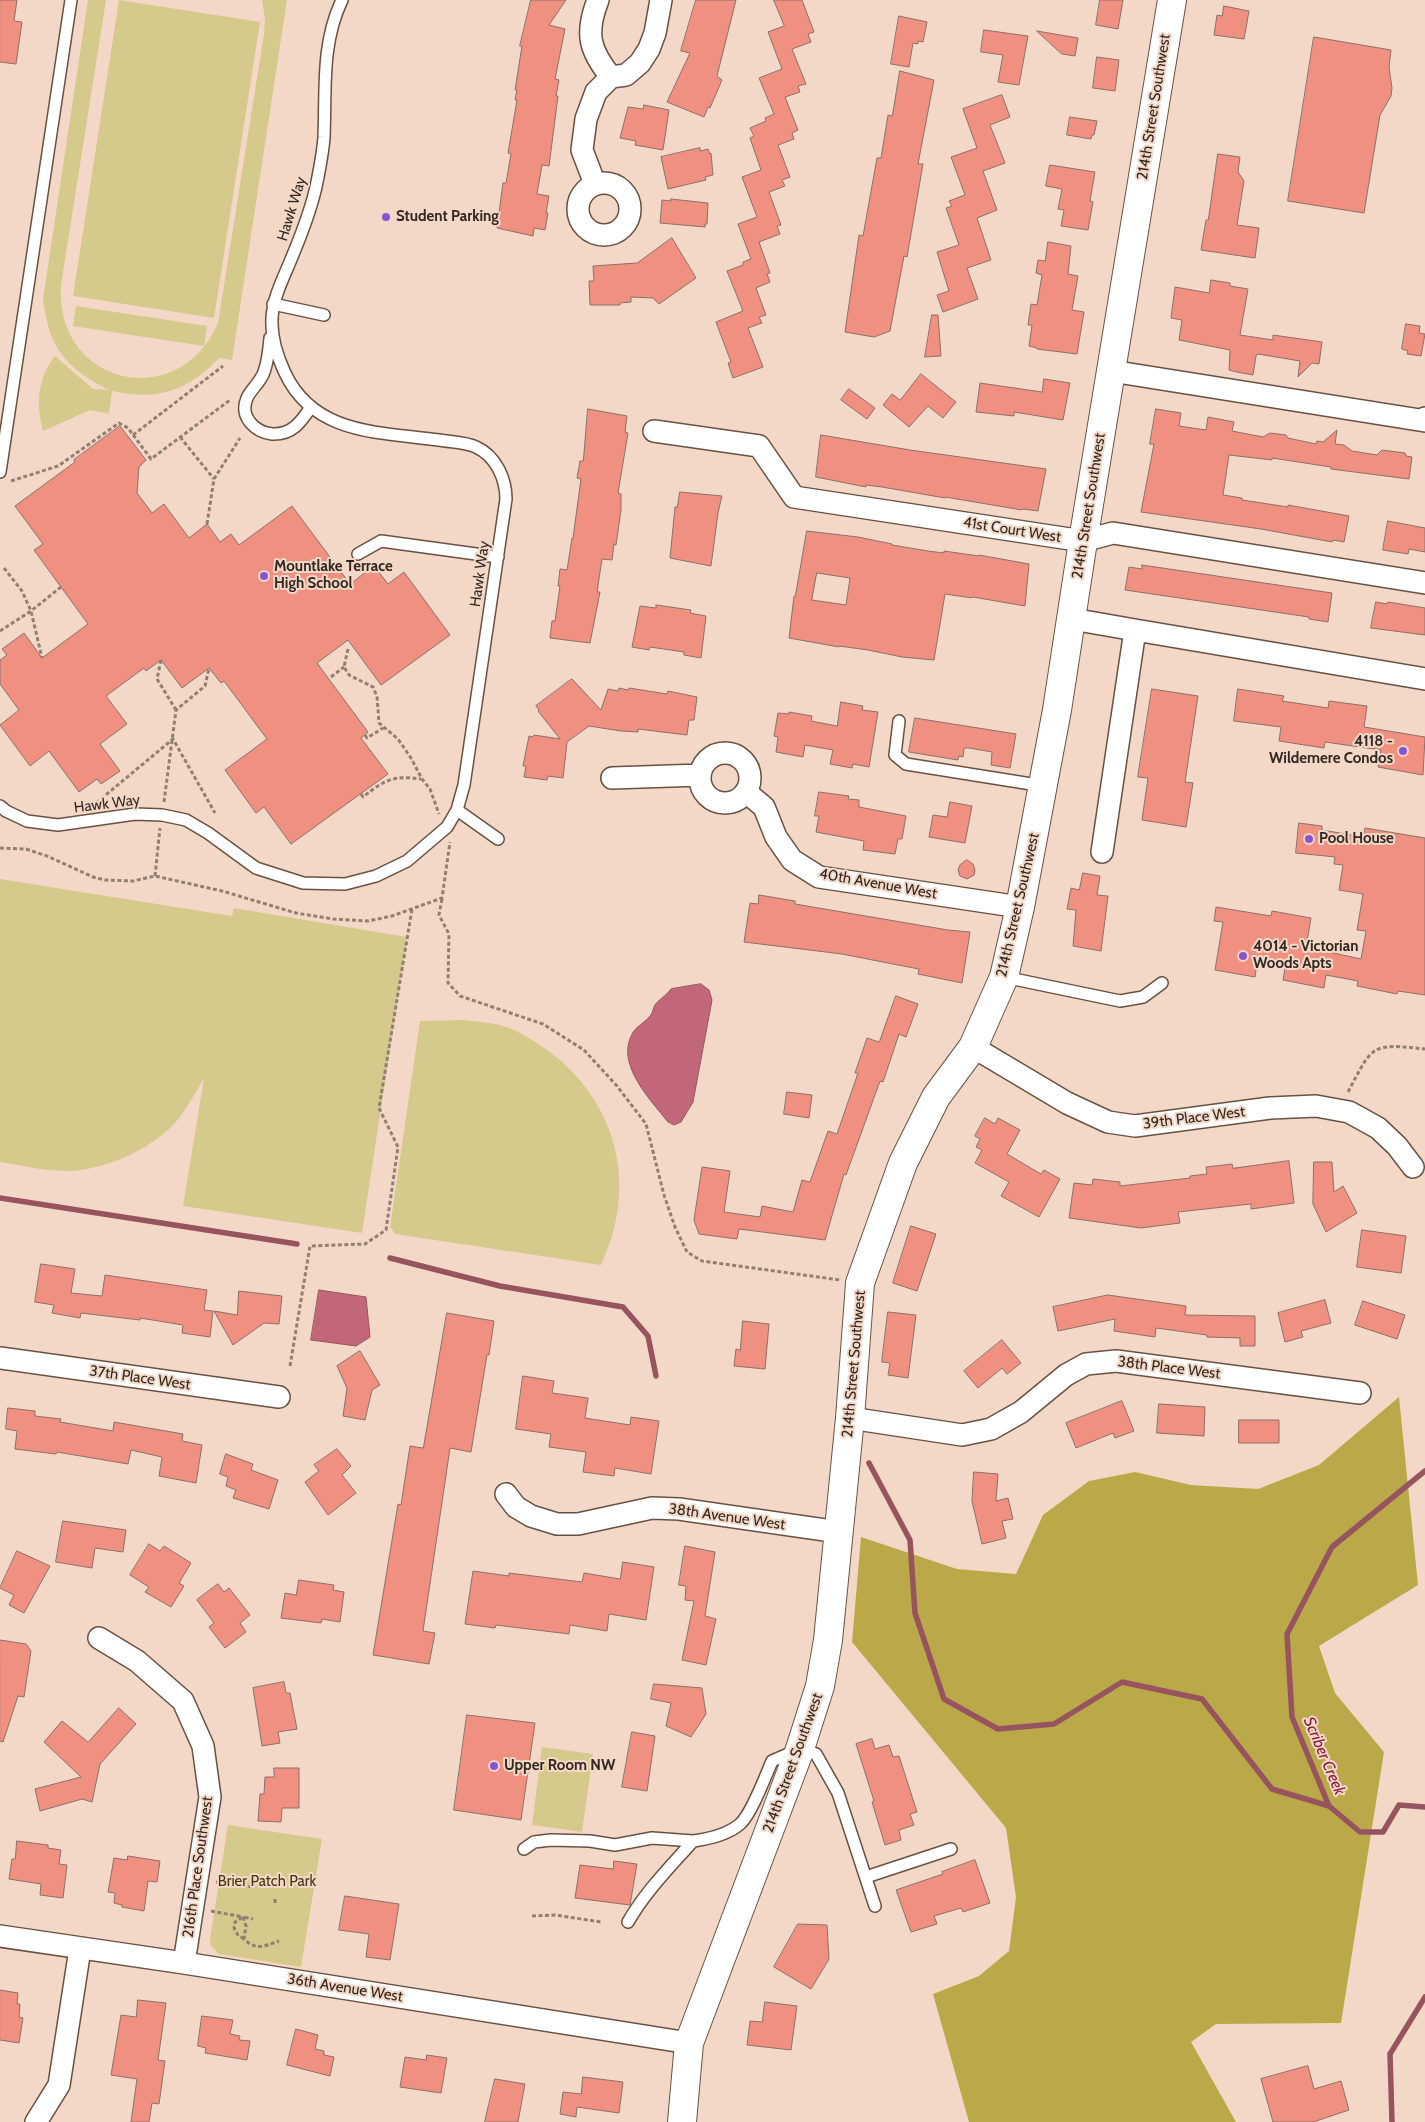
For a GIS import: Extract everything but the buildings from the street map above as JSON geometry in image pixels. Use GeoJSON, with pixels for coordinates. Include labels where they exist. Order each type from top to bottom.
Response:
{"type":"FeatureCollection","features":[{"type":"Feature","properties":{"kind":"street"},"geometry":{"type":"LineString","coordinates":[[598,0],[592,16],[590,34],[593,49],[600,64],[611,77]]}},
{"type":"Feature","properties":{"kind":"street"},"geometry":{"type":"LineString","coordinates":[[595,184],[582,150],[586,119],[596,92],[611,77],[626,75],[640,63],[649,49],[661,0]]}},
{"type":"Feature","properties":{"kind":"street","name":"214th Street Southwest"},"geometry":{"type":"LineString","coordinates":[[682,2122],[689,2044],[800,1749],[820,1686],[828,1640],[839,1532],[860,1283],[903,1163],[936,1097],[973,1047],[1004,978],[1044,786],[1072,619],[1082,541],[1172,0]]}},
{"type":"Feature","properties":{"kind":"street"},"geometry":{"type":"LineString","coordinates":[[1111,371],[1424,421],[1425,418]]}},
{"type":"Feature","properties":{"kind":"street","name":"41st Court West"},"geometry":{"type":"LineString","coordinates":[[654,431],[759,446],[794,497],[1082,541],[1112,532],[1425,583]]}},
{"type":"Feature","properties":{"kind":"street"},"geometry":{"type":"LineString","coordinates":[[1072,619],[1425,679]]}},
{"type":"Feature","properties":{"kind":"street"},"geometry":{"type":"LineString","coordinates":[[1102,852],[1135,630]]}},
{"type":"Feature","properties":{"kind":"street"},"geometry":{"type":"LineString","coordinates":[[724,752],[732,753],[739,756],[748,769],[749,785],[746,792],[733,802],[718,802],[705,794],[701,787],[700,775],[704,764],[709,758],[724,752]]}},
{"type":"Feature","properties":{"kind":"street"},"geometry":{"type":"LineString","coordinates":[[612,778],[700,775]]}},
{"type":"Feature","properties":{"kind":"street","name":"40th Avenue West"},"geometry":{"type":"LineString","coordinates":[[746,792],[764,807],[776,837],[792,860],[819,877],[1020,907]]}},
{"type":"Feature","properties":{"kind":"street","name":"39th Place West"},"geometry":{"type":"LineString","coordinates":[[973,1047],[1067,1103],[1108,1122],[1135,1126],[1270,1108],[1316,1106],[1349,1112],[1378,1128],[1413,1167]]}},
{"type":"Feature","properties":{"kind":"street","name":"37th Place West"},"geometry":{"type":"LineString","coordinates":[[0,1358],[279,1397]]}},
{"type":"Feature","properties":{"kind":"street","name":"38th Place West"},"geometry":{"type":"LineString","coordinates":[[850,1418],[962,1435],[991,1429],[1021,1412],[1066,1375],[1086,1364],[1116,1361],[1360,1392]]}},
{"type":"Feature","properties":{"kind":"street","name":"38th Avenue West"},"geometry":{"type":"LineString","coordinates":[[506,1494],[516,1507],[531,1516],[557,1524],[578,1524],[652,1508],[670,1508],[839,1532]]}},
{"type":"Feature","properties":{"kind":"street","name":"216th Place Southwest"},"geometry":{"type":"LineString","coordinates":[[100,1638],[137,1661],[183,1702],[203,1746],[210,1796],[184,1963]]}},
{"type":"Feature","properties":{"kind":"street","name":"36th Avenue West"},"geometry":{"type":"LineString","coordinates":[[0,1936],[184,1963],[689,2044]]}},
{"type":"Feature","properties":{"kind":"street"},"geometry":{"type":"LineString","coordinates":[[36,2122],[59,2086],[80,1949]]}},
{"type":"Feature","properties":{"kind":"lane"},"geometry":{"type":"LineString","coordinates":[[0,472],[71,0]]}},
{"type":"Feature","properties":{"kind":"lane","name":"Hawk Way"},"geometry":{"type":"LineString","coordinates":[[0,806],[27,821],[58,825],[135,814],[162,815],[186,820],[208,833],[256,868],[303,884],[345,884],[376,876],[407,861],[447,827],[457,810],[464,785],[506,491],[498,464],[477,447],[348,427],[322,416],[300,396],[288,379],[276,350],[272,329],[273,304],[301,236],[316,189],[324,140],[326,56],[332,24],[342,0]]}},
{"type":"Feature","properties":{"kind":"lane"},"geometry":{"type":"LineString","coordinates":[[273,304],[324,315]]}},
{"type":"Feature","properties":{"kind":"lane"},"geometry":{"type":"LineString","coordinates":[[272,329],[264,371],[260,381],[247,398],[246,404],[250,423],[259,431],[267,433],[286,432],[293,429],[311,407]]}},
{"type":"Feature","properties":{"kind":"lane"},"geometry":{"type":"LineString","coordinates":[[358,554],[381,541],[498,557]]}},
{"type":"Feature","properties":{"kind":"lane"},"geometry":{"type":"LineString","coordinates":[[899,721],[895,755],[906,764],[1044,786]]}},
{"type":"Feature","properties":{"kind":"lane"},"geometry":{"type":"LineString","coordinates":[[457,810],[498,839]]}},
{"type":"Feature","properties":{"kind":"lane"},"geometry":{"type":"LineString","coordinates":[[1004,978],[1120,1001],[1143,997],[1162,983]]}},
{"type":"Feature","properties":{"kind":"lane"},"geometry":{"type":"LineString","coordinates":[[524,1849],[534,1842],[552,1840],[590,1841],[615,1845],[652,1838],[693,1841],[714,1838],[741,1824],[759,1792],[772,1761],[800,1749],[816,1754],[838,1793],[875,1906]]}},
{"type":"Feature","properties":{"kind":"lane"},"geometry":{"type":"LineString","coordinates":[[628,1922],[666,1871],[693,1841]]}},
{"type":"Feature","properties":{"kind":"lane"},"geometry":{"type":"LineString","coordinates":[[866,1877],[951,1849]]}},
{"type":"Feature","properties":{"kind":"path"},"geometry":{"type":"LineString","coordinates":[[133,435],[223,366]]}},
{"type":"Feature","properties":{"kind":"path"},"geometry":{"type":"LineString","coordinates":[[10,482],[58,466],[119,423],[128,428],[151,459],[230,400]]}},
{"type":"Feature","properties":{"kind":"path"},"geometry":{"type":"LineString","coordinates":[[180,438],[214,479]]}},
{"type":"Feature","properties":{"kind":"path"},"geometry":{"type":"LineString","coordinates":[[206,524],[214,479],[240,438]]}},
{"type":"Feature","properties":{"kind":"path"},"geometry":{"type":"LineString","coordinates":[[4,568],[22,591],[31,611],[42,658]]}},
{"type":"Feature","properties":{"kind":"path"},"geometry":{"type":"LineString","coordinates":[[0,631],[31,611],[61,587]]}},
{"type":"Feature","properties":{"kind":"path"},"geometry":{"type":"LineString","coordinates":[[331,677],[344,667],[348,649]]}},
{"type":"Feature","properties":{"kind":"path"},"geometry":{"type":"LineString","coordinates":[[155,876],[176,710],[157,679],[161,660]]}},
{"type":"Feature","properties":{"kind":"path"},"geometry":{"type":"LineString","coordinates":[[344,667],[349,675],[373,687],[377,696],[379,723],[398,739],[411,758],[422,780],[430,789],[436,810],[447,827],[450,845],[439,915],[448,934],[448,983],[460,996],[542,1024],[584,1050],[617,1086],[646,1124],[664,1195],[675,1227],[687,1252],[702,1261],[860,1283]]}},
{"type":"Feature","properties":{"kind":"path"},"geometry":{"type":"LineString","coordinates":[[176,710],[205,686],[210,668]]}},
{"type":"Feature","properties":{"kind":"path"},"geometry":{"type":"LineString","coordinates":[[365,735],[368,738],[383,728]]}},
{"type":"Feature","properties":{"kind":"path"},"geometry":{"type":"LineString","coordinates":[[96,803],[173,738]]}},
{"type":"Feature","properties":{"kind":"path"},"geometry":{"type":"LineString","coordinates":[[173,738],[215,813]]}},
{"type":"Feature","properties":{"kind":"path"},"geometry":{"type":"LineString","coordinates":[[361,794],[363,797],[381,782],[387,780],[408,777],[422,780]]}},
{"type":"Feature","properties":{"kind":"path"},"geometry":{"type":"LineString","coordinates":[[0,848],[26,850],[47,856],[93,877],[105,880],[133,880],[155,876],[222,891],[296,914],[333,919],[368,921],[392,916],[442,898]]}},
{"type":"Feature","properties":{"kind":"path"},"geometry":{"type":"LineString","coordinates":[[290,1366],[310,1246],[365,1244],[386,1230],[398,1147],[379,1108],[412,909]]}},
{"type":"Feature","properties":{"kind":"path"},"geometry":{"type":"LineString","coordinates":[[1346,1095],[1367,1056],[1378,1048],[1391,1046],[1425,1049]]}},
{"type":"Feature","properties":{"kind":"path"},"geometry":{"type":"LineString","coordinates":[[216,1882],[253,1887]]}},
{"type":"Feature","properties":{"kind":"path"},"geometry":{"type":"LineString","coordinates":[[275,1897],[275,1903]]}},
{"type":"Feature","properties":{"kind":"path"},"geometry":{"type":"LineString","coordinates":[[211,1911],[254,1919]]}},
{"type":"Feature","properties":{"kind":"path"},"geometry":{"type":"LineString","coordinates":[[532,1916],[555,1915],[601,1922]]}},
{"type":"Feature","properties":{"kind":"path"},"geometry":{"type":"LineString","coordinates":[[244,1917],[246,1926],[244,1940]]}},
{"type":"Feature","properties":{"kind":"path"},"geometry":{"type":"LineString","coordinates":[[244,1917],[235,1922],[234,1928],[238,1935],[250,1945],[259,1948],[278,1941]]}},
{"type":"Feature","properties":{"kind":"green space"},"geometry":{"type":"Polygon","coordinates":[[[88,0],[106,0],[61,285],[64,319],[77,346],[97,365],[122,376],[149,378],[176,370],[199,352],[218,323],[264,34],[265,19],[262,0],[287,0],[232,360],[219,358],[196,378],[171,391],[143,395],[112,391],[109,414],[90,410],[43,431],[39,411],[41,383],[55,356],[93,389],[109,390],[81,374],[62,355],[50,331],[43,299],[88,0]]]}},
{"type":"Feature","properties":{"kind":"green space"},"geometry":{"type":"Polygon","coordinates":[[[119,0],[260,22],[214,318],[73,296],[119,0]]]}},
{"type":"Feature","properties":{"kind":"green space"},"geometry":{"type":"Polygon","coordinates":[[[76,306],[207,326],[204,346],[73,326],[76,306]]]}},
{"type":"Feature","properties":{"kind":"green space"},"geometry":{"type":"Polygon","coordinates":[[[0,879],[232,916],[234,908],[407,937],[362,1233],[183,1206],[204,1078],[175,1123],[152,1142],[126,1157],[98,1167],[69,1171],[0,1162],[0,879]]]}},
{"type":"Feature","properties":{"kind":"green space"},"geometry":{"type":"Polygon","coordinates":[[[464,1020],[491,1023],[510,1028],[548,1050],[574,1074],[595,1101],[610,1130],[618,1162],[619,1196],[614,1230],[601,1265],[395,1234],[390,1227],[420,1021],[464,1020]]]}},
{"type":"Feature","properties":{"kind":"green space"},"geometry":{"type":"Polygon","coordinates":[[[542,1747],[593,1754],[582,1832],[532,1825],[542,1747]]]}},
{"type":"Feature","properties":{"kind":"green space","name":"Brier Patch Park"},"geometry":{"type":"Polygon","coordinates":[[[228,1825],[322,1839],[301,1967],[219,1954],[211,1946],[210,1939],[228,1825]]]}},
{"type":"Feature","properties":{"kind":"shaded area"},"geometry":{"type":"Polygon","coordinates":[[[701,984],[709,990],[712,1000],[693,1102],[681,1122],[674,1125],[668,1122],[636,1080],[628,1055],[629,1043],[634,1031],[652,1014],[656,1003],[671,989],[701,984]]]}},
{"type":"Feature","properties":{"kind":"shaded area"},"geometry":{"type":"Polygon","coordinates":[[[319,1290],[366,1297],[370,1337],[356,1346],[311,1340],[319,1290]]]}},
{"type":"Feature","properties":{"kind":"shaded area"},"geometry":{"type":"Polygon","coordinates":[[[1399,1397],[1418,1585],[1319,1646],[1335,1693],[1384,1752],[1341,2023],[1216,2024],[1191,2042],[1236,2122],[969,2122],[933,1994],[979,1976],[1009,1951],[1016,1897],[1006,1828],[852,1642],[861,1537],[957,1569],[1016,1574],[1043,1515],[1089,1481],[1135,1472],[1191,1485],[1258,1489],[1319,1465],[1399,1397]]]}},
{"type":"Feature","properties":{"kind":"waterway"},"geometry":{"type":"LineString","coordinates":[[0,1198],[297,1244]]}},
{"type":"Feature","properties":{"kind":"waterway"},"geometry":{"type":"LineString","coordinates":[[390,1258],[500,1286],[623,1307],[648,1336],[656,1376]]}},
{"type":"Feature","properties":{"kind":"waterway"},"geometry":{"type":"LineString","coordinates":[[869,1463],[910,1540],[915,1613],[944,1699],[998,1729],[1054,1724],[1122,1682],[1202,1699],[1272,1789],[1329,1806]]}},
{"type":"Feature","properties":{"kind":"waterway","name":"Scriber Creek"},"geometry":{"type":"LineString","coordinates":[[1425,1471],[1332,1547],[1287,1634],[1292,1717],[1329,1806],[1360,1832],[1383,1832],[1399,1805],[1425,1807]]}},
{"type":"Feature","properties":{"kind":"waterway","name":"Scriber Creek"},"geometry":{"type":"LineString","coordinates":[[1392,2122],[1390,2054],[1425,1997]]}},
{"type":"Feature","properties":{"kind":"place","name":"Student Parking"},"geometry":{"type":"Point","coordinates":[386,217]}},
{"type":"Feature","properties":{"kind":"place","name":"Mountlake Terrace High School"},"geometry":{"type":"Point","coordinates":[264,576]}},
{"type":"Feature","properties":{"kind":"place","name":"4118 - Wildemere Condos"},"geometry":{"type":"Point","coordinates":[1403,751]}},
{"type":"Feature","properties":{"kind":"place","name":"Pool House"},"geometry":{"type":"Point","coordinates":[1309,839]}},
{"type":"Feature","properties":{"kind":"place","name":"4014 - Victorian Woods Apts"},"geometry":{"type":"Point","coordinates":[1243,956]}},
{"type":"Feature","properties":{"kind":"place","name":"Upper Room NW"},"geometry":{"type":"Point","coordinates":[494,1766]}}]}
